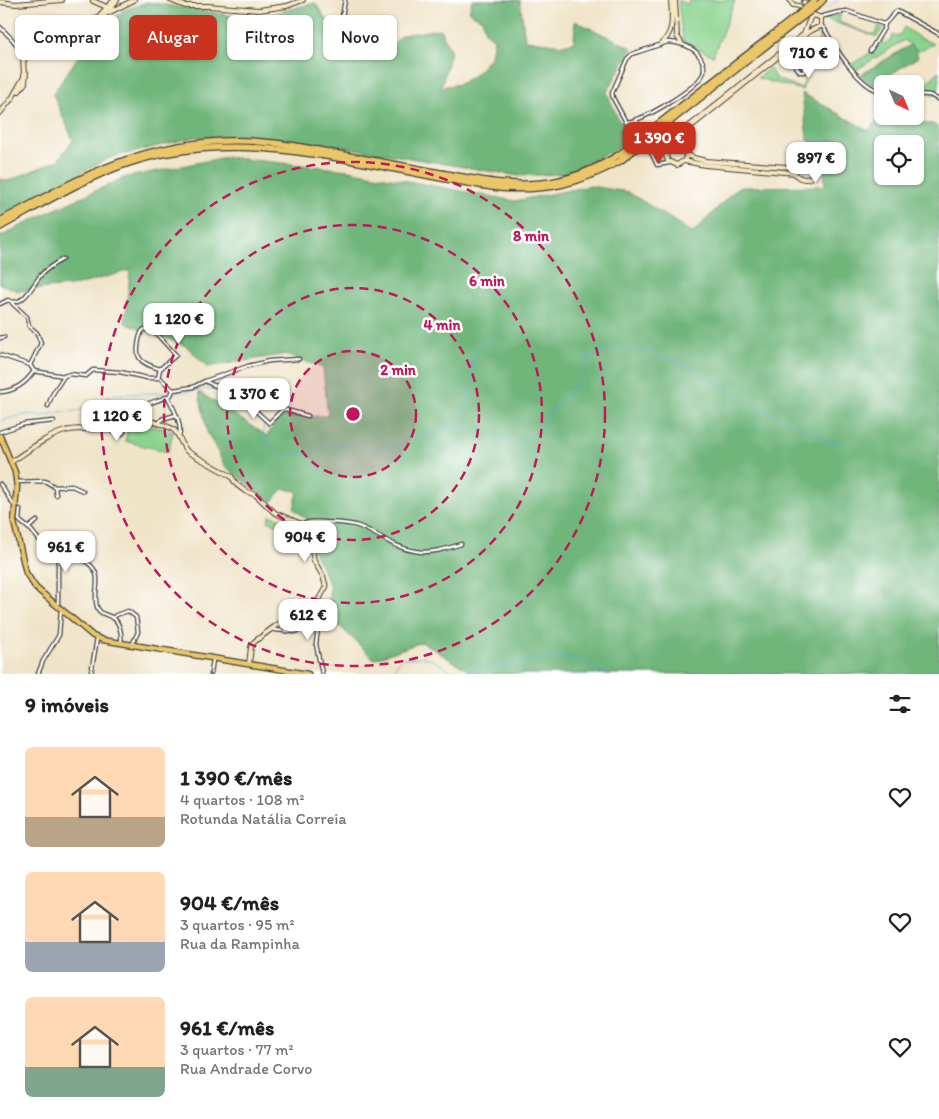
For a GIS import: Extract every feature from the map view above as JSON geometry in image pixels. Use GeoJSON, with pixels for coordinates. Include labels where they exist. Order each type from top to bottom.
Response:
{"type":"FeatureCollection","features":[{"type":"Feature","properties":{"kind":"highway"},"geometry":{"type":"LineString","coordinates":[[0,227],[57,195],[108,170],[146,157],[200,147],[253,146],[284,149],[500,188],[524,189],[560,185],[590,176],[620,160],[815,3],[824,0]]}},
{"type":"Feature","properties":{"kind":"highway"},"geometry":{"type":"LineString","coordinates":[[0,222],[55,191],[108,165],[144,153],[193,143],[227,141],[286,145],[494,182],[527,184],[558,181],[590,170],[620,154],[800,17]]}},
{"type":"Feature","properties":{"kind":"main road"},"geometry":{"type":"LineString","coordinates":[[0,436],[17,482],[17,508],[14,522],[24,566],[30,582],[97,638],[308,674]]}},
{"type":"Feature","properties":{"kind":"street"},"geometry":{"type":"LineString","coordinates":[[0,2],[62,0]]}},
{"type":"Feature","properties":{"kind":"street"},"geometry":{"type":"LineString","coordinates":[[90,1],[101,6],[134,0]]}},
{"type":"Feature","properties":{"kind":"street"},"geometry":{"type":"LineString","coordinates":[[170,0],[185,6],[259,10],[287,6],[303,0]]}},
{"type":"Feature","properties":{"kind":"street"},"geometry":{"type":"LineString","coordinates":[[342,15],[344,0]]}},
{"type":"Feature","properties":{"kind":"street"},"geometry":{"type":"LineString","coordinates":[[660,44],[669,34],[672,21],[671,0]]}},
{"type":"Feature","properties":{"kind":"street"},"geometry":{"type":"LineString","coordinates":[[675,0],[677,36],[682,44]]}},
{"type":"Feature","properties":{"kind":"street"},"geometry":{"type":"LineString","coordinates":[[790,0],[794,5],[799,6],[811,19]]}},
{"type":"Feature","properties":{"kind":"street"},"geometry":{"type":"LineString","coordinates":[[90,1],[106,5],[116,4]]}},
{"type":"Feature","properties":{"kind":"street"},"geometry":{"type":"LineString","coordinates":[[799,6],[804,1],[814,29]]}},
{"type":"Feature","properties":{"kind":"street"},"geometry":{"type":"LineString","coordinates":[[103,15],[116,4]]}},
{"type":"Feature","properties":{"kind":"street"},"geometry":{"type":"LineString","coordinates":[[103,15],[116,4]]}},
{"type":"Feature","properties":{"kind":"street"},"geometry":{"type":"LineString","coordinates":[[101,6],[103,15]]}},
{"type":"Feature","properties":{"kind":"street"},"geometry":{"type":"LineString","coordinates":[[811,19],[843,11],[885,24]]}},
{"type":"Feature","properties":{"kind":"street"},"geometry":{"type":"LineString","coordinates":[[870,51],[885,24],[897,11],[939,34]]}},
{"type":"Feature","properties":{"kind":"street"},"geometry":{"type":"LineString","coordinates":[[820,17],[822,21],[821,26]]}},
{"type":"Feature","properties":{"kind":"street"},"geometry":{"type":"LineString","coordinates":[[684,161],[686,154],[683,139],[689,128],[804,34],[811,19]]}},
{"type":"Feature","properties":{"kind":"street"},"geometry":{"type":"LineString","coordinates":[[670,163],[666,158],[666,152],[692,123],[786,49],[821,26]]}},
{"type":"Feature","properties":{"kind":"street"},"geometry":{"type":"LineString","coordinates":[[821,26],[837,51],[863,81],[874,89]]}},
{"type":"Feature","properties":{"kind":"street"},"geometry":{"type":"LineString","coordinates":[[0,27],[15,42]]}},
{"type":"Feature","properties":{"kind":"street"},"geometry":{"type":"LineString","coordinates":[[669,34],[672,38],[677,36]]}},
{"type":"Feature","properties":{"kind":"street"},"geometry":{"type":"LineString","coordinates":[[673,42],[682,44],[691,48],[702,60],[703,73],[699,79],[666,106],[626,122],[613,98],[614,86],[627,59],[632,54],[660,44],[673,42]]}},
{"type":"Feature","properties":{"kind":"street"},"geometry":{"type":"LineString","coordinates":[[786,49],[805,69],[803,72],[800,72],[786,49]]}},
{"type":"Feature","properties":{"kind":"street"},"geometry":{"type":"LineString","coordinates":[[0,113],[24,82],[25,60]]}},
{"type":"Feature","properties":{"kind":"street"},"geometry":{"type":"LineString","coordinates":[[924,95],[930,95],[939,100]]}},
{"type":"Feature","properties":{"kind":"street"},"geometry":{"type":"LineString","coordinates":[[636,119],[642,134]]}},
{"type":"Feature","properties":{"kind":"street"},"geometry":{"type":"LineString","coordinates":[[647,144],[657,165],[670,163],[677,165],[684,161],[705,165],[795,173]]}},
{"type":"Feature","properties":{"kind":"street"},"geometry":{"type":"LineString","coordinates":[[675,144],[684,148]]}},
{"type":"Feature","properties":{"kind":"street"},"geometry":{"type":"LineString","coordinates":[[686,154],[706,161],[787,167],[793,164],[796,158],[805,155],[812,157],[816,164],[816,171],[809,178],[800,178],[795,173],[793,164]]}},
{"type":"Feature","properties":{"kind":"street"},"geometry":{"type":"LineString","coordinates":[[0,304],[8,300],[17,302],[27,295],[48,268],[63,260]]}},
{"type":"Feature","properties":{"kind":"street"},"geometry":{"type":"LineString","coordinates":[[11,302],[27,316],[29,326],[37,333],[41,343],[30,365]]}},
{"type":"Feature","properties":{"kind":"street"},"geometry":{"type":"LineString","coordinates":[[158,378],[160,370],[176,357],[175,353],[151,328],[148,328],[142,333],[138,356],[141,360],[160,370]]}},
{"type":"Feature","properties":{"kind":"street"},"geometry":{"type":"LineString","coordinates":[[0,338],[4,337]]}},
{"type":"Feature","properties":{"kind":"street"},"geometry":{"type":"LineString","coordinates":[[0,355],[30,365],[34,371],[64,376],[70,374],[86,376],[92,370],[120,372],[164,380],[173,390]]}},
{"type":"Feature","properties":{"kind":"street"},"geometry":{"type":"LineString","coordinates":[[173,390],[194,388],[205,381],[248,366],[298,358]]}},
{"type":"Feature","properties":{"kind":"street"},"geometry":{"type":"LineString","coordinates":[[0,392],[18,387],[34,371]]}},
{"type":"Feature","properties":{"kind":"street"},"geometry":{"type":"LineString","coordinates":[[48,406],[52,395],[64,376]]}},
{"type":"Feature","properties":{"kind":"street"},"geometry":{"type":"LineString","coordinates":[[205,381],[233,390],[269,423],[283,409],[308,416]]}},
{"type":"Feature","properties":{"kind":"street"},"geometry":{"type":"LineString","coordinates":[[131,419],[135,411],[168,397],[173,390]]}},
{"type":"Feature","properties":{"kind":"street"},"geometry":{"type":"LineString","coordinates":[[168,397],[176,415],[180,431],[179,436]]}},
{"type":"Feature","properties":{"kind":"street"},"geometry":{"type":"LineString","coordinates":[[158,424],[162,419],[176,415]]}},
{"type":"Feature","properties":{"kind":"street"},"geometry":{"type":"LineString","coordinates":[[101,428],[131,419],[173,429],[179,436],[183,448],[188,452],[231,476],[237,485],[245,491],[256,495],[271,510],[295,520],[301,526],[312,550],[314,561],[326,582],[324,592],[318,601],[302,608],[254,642],[251,648],[249,664]]}},
{"type":"Feature","properties":{"kind":"street"},"geometry":{"type":"LineString","coordinates":[[0,432],[24,424],[54,421]]}},
{"type":"Feature","properties":{"kind":"street"},"geometry":{"type":"LineString","coordinates":[[11,462],[34,446],[63,432],[82,428],[101,428],[122,434],[124,432]]}},
{"type":"Feature","properties":{"kind":"street"},"geometry":{"type":"LineString","coordinates":[[17,482],[45,481],[54,487],[72,486],[84,491]]}},
{"type":"Feature","properties":{"kind":"street"},"geometry":{"type":"LineString","coordinates":[[0,484],[17,508],[19,520],[59,560],[59,635],[38,674]]}},
{"type":"Feature","properties":{"kind":"street"},"geometry":{"type":"LineString","coordinates":[[54,487],[56,495]]}},
{"type":"Feature","properties":{"kind":"street"},"geometry":{"type":"LineString","coordinates":[[28,528],[37,521]]}},
{"type":"Feature","properties":{"kind":"street"},"geometry":{"type":"LineString","coordinates":[[301,526],[307,521],[351,524],[370,531],[389,543],[413,551],[442,550],[461,544]]}},
{"type":"Feature","properties":{"kind":"street"},"geometry":{"type":"LineString","coordinates":[[59,560],[66,556],[72,556],[85,561],[94,568],[96,572],[96,601],[98,609],[113,618],[120,630],[121,643]]}},
{"type":"Feature","properties":{"kind":"street"},"geometry":{"type":"LineString","coordinates":[[318,601],[321,604],[316,644],[322,674]]}},
{"type":"Feature","properties":{"kind":"street"},"geometry":{"type":"LineString","coordinates":[[113,618],[126,612],[132,612],[136,617],[138,632],[132,645]]}},
{"type":"Feature","properties":{"kind":"street"},"geometry":{"type":"LineString","coordinates":[[272,629],[295,632],[308,626],[318,627]]}},
{"type":"Feature","properties":{"kind":"street"},"geometry":{"type":"LineString","coordinates":[[91,674],[97,638]]}},
{"type":"Feature","properties":{"kind":"street"},"geometry":{"type":"LineString","coordinates":[[211,674],[213,658]]}},
{"type":"Feature","properties":{"kind":"green space"},"geometry":{"type":"Polygon","coordinates":[[[472,0],[520,0],[525,40],[563,45],[574,42],[575,21],[632,48],[607,92],[618,119],[633,137],[613,151],[562,174],[518,176],[338,146],[251,136],[195,137],[109,158],[0,216],[0,179],[8,181],[58,160],[73,140],[53,94],[76,60],[119,60],[118,15],[122,11],[147,2],[227,15],[227,60],[313,60],[313,15],[268,15],[315,3],[323,15],[323,60],[397,60],[397,40],[402,35],[440,29],[451,52],[441,87],[460,84],[478,72],[491,56],[494,39],[485,31],[482,19],[469,12],[472,0]]]}},
{"type":"Feature","properties":{"kind":"green space"},"geometry":{"type":"Polygon","coordinates":[[[678,0],[688,4],[690,0],[735,0],[713,56],[683,41],[678,0]]]}},
{"type":"Feature","properties":{"kind":"green space"},"geometry":{"type":"Polygon","coordinates":[[[841,14],[839,20],[841,23],[870,34],[876,34],[879,25],[883,28],[877,37],[825,19],[841,14]]]}},
{"type":"Feature","properties":{"kind":"green space"},"geometry":{"type":"Polygon","coordinates":[[[904,27],[920,38],[934,44],[916,52],[904,40],[856,70],[852,64],[875,50],[880,41],[884,44],[891,40],[893,35],[896,37],[900,35],[904,27]]]}},
{"type":"Feature","properties":{"kind":"green space"},"geometry":{"type":"Polygon","coordinates":[[[816,32],[822,34],[802,90],[757,78],[770,68],[775,78],[802,88],[807,75],[805,66],[812,61],[811,52],[820,38],[816,32]]]}},
{"type":"Feature","properties":{"kind":"green space"},"geometry":{"type":"Polygon","coordinates":[[[910,45],[916,50],[918,57],[889,75],[874,75],[874,85],[872,86],[860,75],[910,45]]]}},
{"type":"Feature","properties":{"kind":"green space"},"geometry":{"type":"Polygon","coordinates":[[[939,71],[939,89],[933,96],[928,92],[924,92],[924,85],[939,71]]]}},
{"type":"Feature","properties":{"kind":"green space"},"geometry":{"type":"Polygon","coordinates":[[[802,93],[869,131],[874,124],[924,125],[924,123],[933,124],[939,128],[939,674],[474,674],[422,642],[374,659],[327,614],[330,586],[303,528],[309,524],[308,520],[294,509],[298,491],[283,489],[271,503],[225,466],[207,432],[199,392],[267,436],[279,417],[328,416],[323,368],[286,354],[207,367],[186,346],[125,323],[130,270],[78,285],[18,291],[0,284],[0,237],[123,178],[226,157],[348,170],[515,201],[590,186],[628,192],[693,233],[738,187],[825,186],[824,160],[807,138],[802,93]]]}},
{"type":"Feature","properties":{"kind":"green space"},"geometry":{"type":"Polygon","coordinates":[[[130,421],[172,431],[168,452],[125,441],[130,421]]]}},
{"type":"Feature","properties":{"kind":"green space"},"geometry":{"type":"Polygon","coordinates":[[[270,515],[283,520],[281,526],[268,521],[270,515]]]}},
{"type":"Feature","properties":{"kind":"waterway"},"geometry":{"type":"LineString","coordinates":[[828,8],[838,0]]}},
{"type":"Feature","properties":{"kind":"waterway"},"geometry":{"type":"LineString","coordinates":[[458,425],[470,398],[474,354],[480,345],[515,325],[527,310]]}},
{"type":"Feature","properties":{"kind":"waterway"},"geometry":{"type":"LineString","coordinates":[[258,415],[264,425],[263,436],[279,455],[286,458],[295,454],[314,451],[321,445],[347,444],[365,449],[385,449],[400,444],[406,439],[439,433],[458,426],[487,434],[504,442],[518,443],[532,436],[545,423],[550,410],[560,404],[567,394],[575,388],[584,372],[587,358],[607,349],[643,350],[680,362],[762,409],[822,438],[831,442],[843,439]]}},
{"type":"Feature","properties":{"kind":"waterway"},"geometry":{"type":"LineString","coordinates":[[176,392],[214,389],[229,393],[248,405]]}},
{"type":"Feature","properties":{"kind":"waterway"},"geometry":{"type":"LineString","coordinates":[[0,421],[29,414],[43,416],[102,405],[104,399],[115,394],[170,393]]}},
{"type":"Feature","properties":{"kind":"waterway"},"geometry":{"type":"LineString","coordinates":[[394,674],[394,670],[403,658],[424,657],[455,673],[478,668],[511,665],[520,661],[557,657],[585,660],[595,669],[609,674]]}}]}
